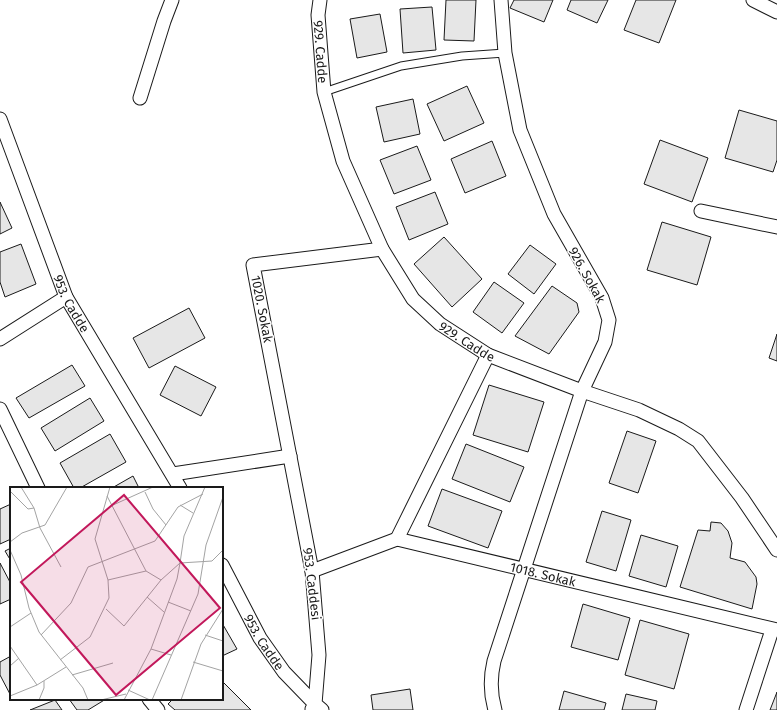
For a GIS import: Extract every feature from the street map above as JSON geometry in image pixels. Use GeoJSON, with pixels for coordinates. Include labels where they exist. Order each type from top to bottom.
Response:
{"type":"FeatureCollection","features":[{"type":"Feature","properties":{"kind":"street"},"geometry":{"type":"LineString","coordinates":[[140,98],[172,0]]}},
{"type":"Feature","properties":{"kind":"street","name":"929. Cadde"},"geometry":{"type":"LineString","coordinates":[[320,0],[318,15],[324,92],[343,161],[382,249],[413,299],[440,324],[488,355],[582,391],[639,410],[679,429],[698,441],[742,498],[777,550]]}},
{"type":"Feature","properties":{"kind":"street","name":"926. Sokak"},"geometry":{"type":"LineString","coordinates":[[495,710],[491,693],[491,676],[523,570],[582,391],[605,342],[609,320],[602,298],[554,214],[520,130],[505,53],[501,0]]}},
{"type":"Feature","properties":{"kind":"street"},"geometry":{"type":"LineString","coordinates":[[753,0],[777,12]]}},
{"type":"Feature","properties":{"kind":"street","name":"953. Cadde"},"geometry":{"type":"LineString","coordinates":[[0,119],[66,297],[180,487]]}},
{"type":"Feature","properties":{"kind":"street"},"geometry":{"type":"LineString","coordinates":[[701,211],[777,227]]}},
{"type":"Feature","properties":{"kind":"street","name":"1020. Sokak"},"geometry":{"type":"LineString","coordinates":[[290,456],[253,265],[382,249]]}},
{"type":"Feature","properties":{"kind":"street"},"geometry":{"type":"LineString","coordinates":[[0,339],[66,297]]}},
{"type":"Feature","properties":{"kind":"street"},"geometry":{"type":"LineString","coordinates":[[312,571],[397,539],[488,355]]}},
{"type":"Feature","properties":{"kind":"street"},"geometry":{"type":"LineString","coordinates":[[0,409],[38,487]]}},
{"type":"Feature","properties":{"kind":"street"},"geometry":{"type":"LineString","coordinates":[[173,474],[290,456]]}},
{"type":"Feature","properties":{"kind":"street","name":"953. Caddesi"},"geometry":{"type":"LineString","coordinates":[[290,456],[312,571],[319,655],[316,708]]}},
{"type":"Feature","properties":{"kind":"street","name":"1018. Sokak"},"geometry":{"type":"LineString","coordinates":[[397,539],[775,630]]}},
{"type":"Feature","properties":{"kind":"street","name":"953. Cadde"},"geometry":{"type":"LineString","coordinates":[[223,567],[260,638],[284,672],[316,708]]}},
{"type":"Feature","properties":{"kind":"street"},"geometry":{"type":"LineString","coordinates":[[746,710],[775,630]]}},
{"type":"Feature","properties":{"kind":"street"},"geometry":{"type":"LineString","coordinates":[[150,700],[158,710]]}},
{"type":"Feature","properties":{"kind":"lane"},"geometry":{"type":"LineString","coordinates":[[324,92],[400,66],[462,56],[505,53]]}},
{"type":"Feature","properties":{"kind":"building"},"geometry":{"type":"Polygon","coordinates":[[[446,0],[476,0],[474,41],[444,40],[446,0]]]}},
{"type":"Feature","properties":{"kind":"building"},"geometry":{"type":"Polygon","coordinates":[[[514,0],[553,0],[544,22],[510,8],[514,0]]]}},
{"type":"Feature","properties":{"kind":"building"},"geometry":{"type":"Polygon","coordinates":[[[571,0],[608,0],[597,23],[567,10],[571,0]]]}},
{"type":"Feature","properties":{"kind":"building"},"geometry":{"type":"Polygon","coordinates":[[[636,0],[676,0],[659,43],[624,30],[636,0]]]}},
{"type":"Feature","properties":{"kind":"building"},"geometry":{"type":"Polygon","coordinates":[[[432,7],[436,50],[403,53],[400,9],[432,7]]]}},
{"type":"Feature","properties":{"kind":"building"},"geometry":{"type":"Polygon","coordinates":[[[380,14],[387,52],[357,58],[350,19],[380,14]]]}},
{"type":"Feature","properties":{"kind":"building"},"geometry":{"type":"Polygon","coordinates":[[[467,86],[484,123],[444,141],[427,104],[467,86]]]}},
{"type":"Feature","properties":{"kind":"building"},"geometry":{"type":"Polygon","coordinates":[[[413,99],[420,134],[384,142],[376,107],[413,99]]]}},
{"type":"Feature","properties":{"kind":"building"},"geometry":{"type":"Polygon","coordinates":[[[739,110],[777,121],[777,160],[773,172],[725,158],[739,110]]]}},
{"type":"Feature","properties":{"kind":"building"},"geometry":{"type":"Polygon","coordinates":[[[660,140],[708,158],[692,202],[644,184],[660,140]]]}},
{"type":"Feature","properties":{"kind":"building"},"geometry":{"type":"Polygon","coordinates":[[[492,141],[506,176],[465,193],[451,159],[492,141]]]}},
{"type":"Feature","properties":{"kind":"building"},"geometry":{"type":"Polygon","coordinates":[[[417,146],[431,180],[394,194],[380,160],[417,146]]]}},
{"type":"Feature","properties":{"kind":"building"},"geometry":{"type":"Polygon","coordinates":[[[435,192],[448,224],[409,240],[396,207],[435,192]]]}},
{"type":"Feature","properties":{"kind":"building"},"geometry":{"type":"Polygon","coordinates":[[[0,202],[12,228],[0,234],[0,202]]]}},
{"type":"Feature","properties":{"kind":"building"},"geometry":{"type":"Polygon","coordinates":[[[662,222],[711,237],[697,285],[647,270],[662,222]]]}},
{"type":"Feature","properties":{"kind":"building"},"geometry":{"type":"Polygon","coordinates":[[[444,237],[482,279],[452,307],[414,264],[444,237]]]}},
{"type":"Feature","properties":{"kind":"building"},"geometry":{"type":"Polygon","coordinates":[[[21,244],[36,284],[5,297],[0,282],[0,252],[21,244]]]}},
{"type":"Feature","properties":{"kind":"building"},"geometry":{"type":"Polygon","coordinates":[[[530,245],[556,264],[534,294],[508,274],[530,245]]]}},
{"type":"Feature","properties":{"kind":"building"},"geometry":{"type":"Polygon","coordinates":[[[494,282],[524,303],[502,333],[473,312],[494,282]]]}},
{"type":"Feature","properties":{"kind":"building"},"geometry":{"type":"Polygon","coordinates":[[[552,286],[577,303],[579,312],[549,354],[515,336],[552,286]]]}},
{"type":"Feature","properties":{"kind":"building"},"geometry":{"type":"Polygon","coordinates":[[[189,308],[205,338],[149,368],[133,338],[189,308]]]}},
{"type":"Feature","properties":{"kind":"building"},"geometry":{"type":"Polygon","coordinates":[[[777,334],[777,361],[769,358],[777,334]]]}},
{"type":"Feature","properties":{"kind":"building"},"geometry":{"type":"Polygon","coordinates":[[[72,365],[85,386],[29,418],[16,398],[72,365]]]}},
{"type":"Feature","properties":{"kind":"building"},"geometry":{"type":"Polygon","coordinates":[[[175,366],[216,387],[201,416],[160,395],[175,366]]]}},
{"type":"Feature","properties":{"kind":"building"},"geometry":{"type":"Polygon","coordinates":[[[489,385],[544,402],[528,452],[473,435],[489,385]]]}},
{"type":"Feature","properties":{"kind":"building"},"geometry":{"type":"Polygon","coordinates":[[[90,398],[104,421],[55,451],[41,428],[90,398]]]}},
{"type":"Feature","properties":{"kind":"building"},"geometry":{"type":"Polygon","coordinates":[[[627,431],[656,441],[638,493],[609,483],[627,431]]]}},
{"type":"Feature","properties":{"kind":"building"},"geometry":{"type":"Polygon","coordinates":[[[110,434],[126,462],[82,487],[73,487],[60,463],[110,434]]]}},
{"type":"Feature","properties":{"kind":"building"},"geometry":{"type":"Polygon","coordinates":[[[466,444],[524,467],[510,502],[452,479],[466,444]]]}},
{"type":"Feature","properties":{"kind":"building"},"geometry":{"type":"Polygon","coordinates":[[[133,476],[138,487],[114,487],[133,476]]]}},
{"type":"Feature","properties":{"kind":"building"},"geometry":{"type":"Polygon","coordinates":[[[442,489],[502,511],[488,548],[428,526],[442,489]]]}},
{"type":"Feature","properties":{"kind":"building"},"geometry":{"type":"Polygon","coordinates":[[[10,504],[10,539],[0,544],[0,509],[10,504]]]}},
{"type":"Feature","properties":{"kind":"building"},"geometry":{"type":"Polygon","coordinates":[[[602,511],[631,520],[616,571],[586,562],[602,511]]]}},
{"type":"Feature","properties":{"kind":"building"},"geometry":{"type":"Polygon","coordinates":[[[711,522],[721,523],[728,531],[732,543],[730,558],[745,562],[756,577],[757,584],[752,609],[680,587],[698,530],[710,531],[711,522]]]}},
{"type":"Feature","properties":{"kind":"building"},"geometry":{"type":"Polygon","coordinates":[[[641,535],[678,546],[666,587],[629,576],[641,535]]]}},
{"type":"Feature","properties":{"kind":"building"},"geometry":{"type":"Polygon","coordinates":[[[10,548],[10,559],[5,551],[10,548]]]}},
{"type":"Feature","properties":{"kind":"building"},"geometry":{"type":"Polygon","coordinates":[[[0,563],[10,582],[10,599],[0,604],[0,563]]]}},
{"type":"Feature","properties":{"kind":"building"},"geometry":{"type":"Polygon","coordinates":[[[583,604],[630,618],[618,660],[571,647],[583,604]]]}},
{"type":"Feature","properties":{"kind":"building"},"geometry":{"type":"Polygon","coordinates":[[[640,620],[689,634],[674,689],[625,675],[640,620]]]}},
{"type":"Feature","properties":{"kind":"building"},"geometry":{"type":"Polygon","coordinates":[[[223,625],[237,649],[223,656],[223,625]]]}},
{"type":"Feature","properties":{"kind":"building"},"geometry":{"type":"Polygon","coordinates":[[[10,657],[10,694],[0,675],[0,662],[10,657]]]}},
{"type":"Feature","properties":{"kind":"building"},"geometry":{"type":"Polygon","coordinates":[[[223,682],[251,710],[175,710],[168,704],[172,700],[223,700],[223,682]]]}},
{"type":"Feature","properties":{"kind":"building"},"geometry":{"type":"Polygon","coordinates":[[[410,689],[413,710],[373,710],[371,695],[410,689]]]}},
{"type":"Feature","properties":{"kind":"building"},"geometry":{"type":"Polygon","coordinates":[[[564,691],[606,703],[604,710],[559,710],[564,691]]]}},
{"type":"Feature","properties":{"kind":"building"},"geometry":{"type":"Polygon","coordinates":[[[777,692],[777,710],[770,710],[777,692]]]}},
{"type":"Feature","properties":{"kind":"building"},"geometry":{"type":"Polygon","coordinates":[[[626,694],[657,701],[655,710],[622,710],[626,694]]]}},
{"type":"Feature","properties":{"kind":"building"},"geometry":{"type":"Polygon","coordinates":[[[55,700],[62,710],[30,710],[55,700]]]}},
{"type":"Feature","properties":{"kind":"building"},"geometry":{"type":"Polygon","coordinates":[[[70,700],[104,700],[88,710],[77,710],[70,700]]]}}]}
